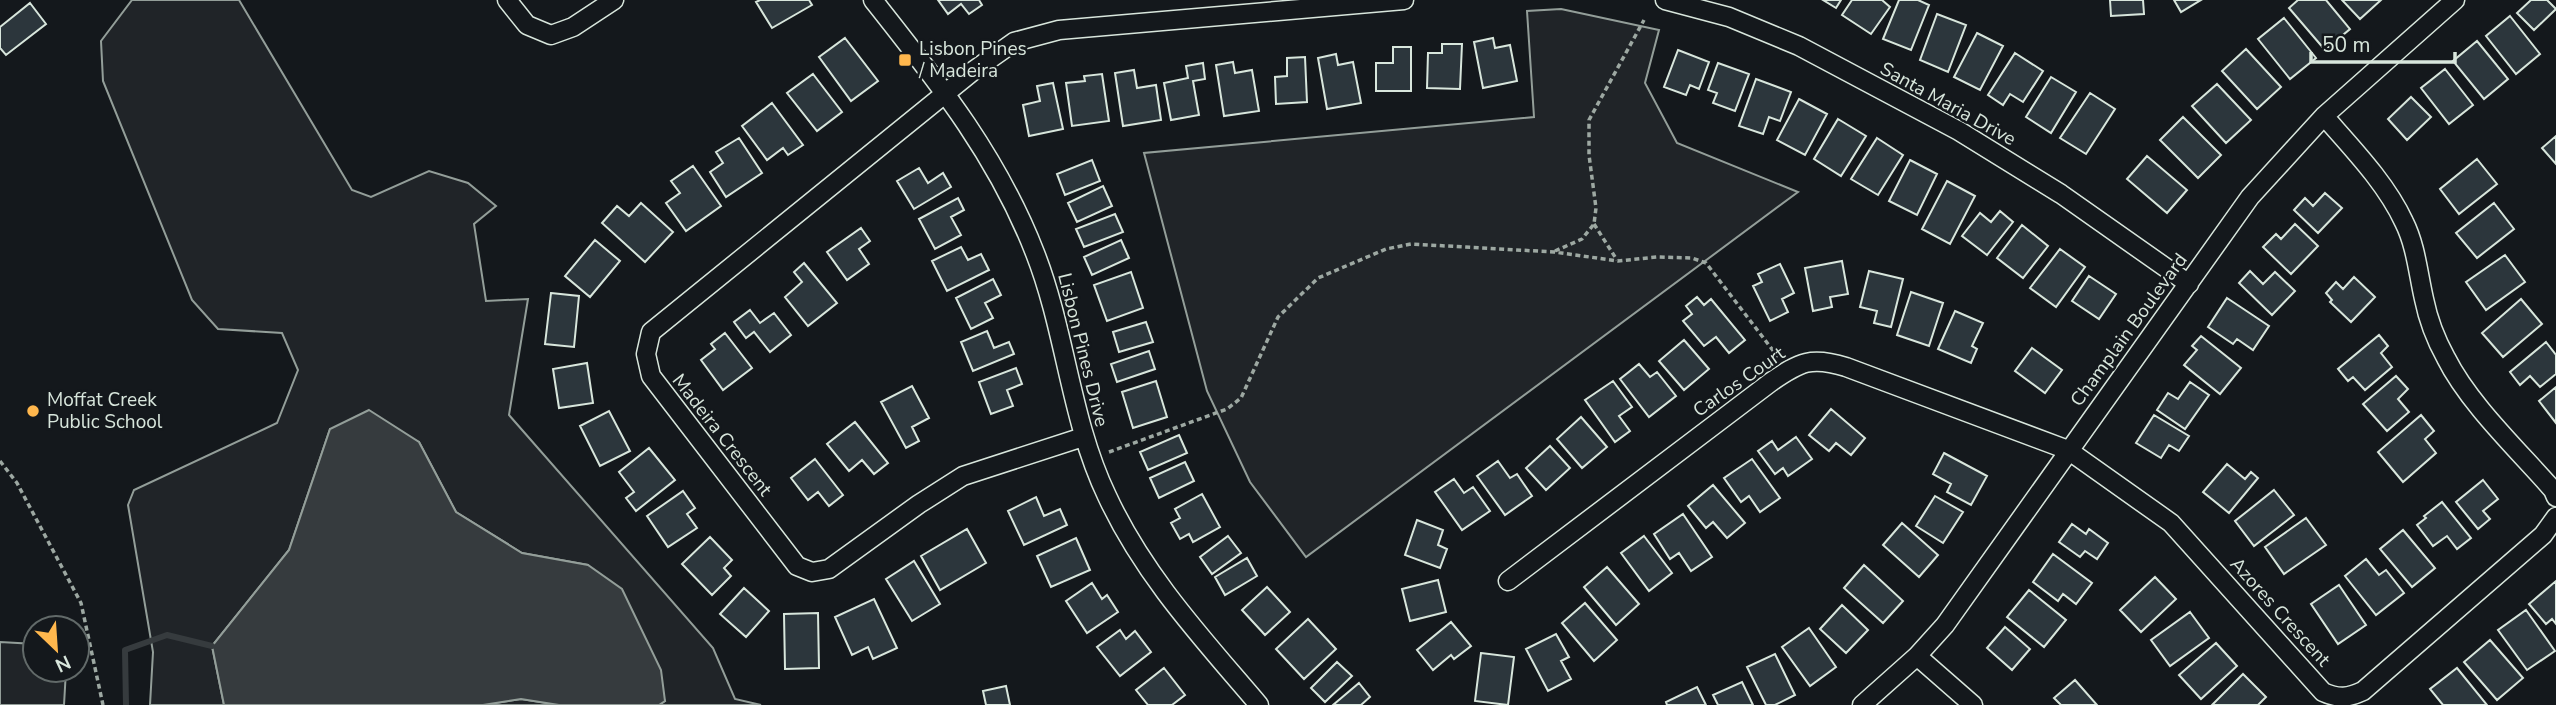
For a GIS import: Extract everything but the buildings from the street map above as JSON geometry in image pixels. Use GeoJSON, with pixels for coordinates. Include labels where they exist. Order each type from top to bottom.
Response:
{"type":"FeatureCollection","features":[{"type":"Feature","properties":{"kind":"street"},"geometry":{"type":"LineString","coordinates":[[507,0],[527,25],[551,35],[573,27],[614,0]]}},
{"type":"Feature","properties":{"kind":"street","name":"Lisbon Pines Drive"},"geometry":{"type":"LineString","coordinates":[[873,0],[947,94],[1002,180],[1036,254],[1057,327],[1083,438],[1107,497],[1142,561],[1196,631],[1259,705]]}},
{"type":"Feature","properties":{"kind":"street"},"geometry":{"type":"LineString","coordinates":[[947,94],[973,71],[1014,42],[1059,30],[1303,4],[1404,0]]}},
{"type":"Feature","properties":{"kind":"street","name":"Santa Maria Drive"},"geometry":{"type":"LineString","coordinates":[[1665,0],[1729,17],[1799,46],[1959,131],[2060,194],[2189,284]]}},
{"type":"Feature","properties":{"kind":"street","name":"Champlain Boulevard"},"geometry":{"type":"LineString","coordinates":[[1862,705],[1917,656],[1945,625],[2250,197],[2324,116],[2455,0]]}},
{"type":"Feature","properties":{"kind":"street","name":"Madeira Crescent"},"geometry":{"type":"LineString","coordinates":[[947,94],[651,332],[646,354],[651,376],[796,566],[812,572],[829,569],[963,476],[1083,438]]}},
{"type":"Feature","properties":{"kind":"street"},"geometry":{"type":"LineString","coordinates":[[2324,116],[2384,189],[2404,221],[2417,259],[2424,301],[2433,332],[2447,361],[2474,399],[2553,490],[2556,497]]}},
{"type":"Feature","properties":{"kind":"street","name":"Carlos Court"},"geometry":{"type":"LineString","coordinates":[[1508,581],[1788,370],[1814,360],[1832,363],[2068,450]]}},
{"type":"Feature","properties":{"kind":"street","name":"Azores Crescent"},"geometry":{"type":"LineString","coordinates":[[2068,450],[2171,523],[2323,692],[2335,698],[2349,698],[2363,691],[2543,535],[2556,517]]}},
{"type":"Feature","properties":{"kind":"street"},"geometry":{"type":"LineString","coordinates":[[1917,656],[1973,705]]}},
{"type":"Feature","properties":{"kind":"path"},"geometry":{"type":"LineString","coordinates":[[1554,252],[1582,239],[1594,223],[1596,208],[1589,155],[1589,120],[1644,20]]}},
{"type":"Feature","properties":{"kind":"path"},"geometry":{"type":"LineString","coordinates":[[1594,223],[1618,261]]}},
{"type":"Feature","properties":{"kind":"path"},"geometry":{"type":"LineString","coordinates":[[1104,454],[1227,410],[1241,398],[1278,317],[1318,278],[1366,256],[1411,244],[1554,252],[1618,261],[1657,257],[1692,258],[1706,263],[1788,370]]}},
{"type":"Feature","properties":{"kind":"path"},"geometry":{"type":"LineString","coordinates":[[0,461],[18,483],[81,603],[103,705]]}},
{"type":"Feature","properties":{"kind":"shaded area"},"geometry":{"type":"Polygon","coordinates":[[[132,0],[239,0],[352,190],[371,197],[429,171],[468,183],[496,206],[474,224],[486,301],[528,299],[509,415],[713,648],[735,699],[761,705],[659,705],[665,701],[588,565],[522,553],[456,512],[419,442],[330,429],[289,550],[212,646],[224,705],[150,705],[153,652],[128,505],[134,490],[277,423],[298,370],[282,333],[218,329],[192,300],[103,81],[101,41],[132,0]]]}},
{"type":"Feature","properties":{"kind":"shaded area"},"geometry":{"type":"Polygon","coordinates":[[[1561,9],[1659,30],[1645,83],[1677,143],[1798,192],[1306,557],[1250,482],[1207,391],[1144,153],[1534,117],[1527,11],[1561,9]]]}},
{"type":"Feature","properties":{"kind":"shaded area"},"geometry":{"type":"Polygon","coordinates":[[[369,410],[419,442],[456,512],[522,553],[588,565],[622,589],[661,670],[665,701],[659,705],[559,705],[521,699],[483,705],[224,705],[212,646],[289,550],[330,429],[369,410]]]}},
{"type":"Feature","properties":{"kind":"shaded area"},"geometry":{"type":"Polygon","coordinates":[[[0,642],[21,643],[21,684],[65,684],[64,705],[0,705],[0,642]]]}},
{"type":"Feature","properties":{"kind":"shaded area"},"geometry":{"type":"Polygon","coordinates":[[[521,699],[559,705],[483,705],[521,699]]]}},
{"type":"Feature","properties":{"kind":"waterway"},"geometry":{"type":"LineString","coordinates":[[126,705],[125,650],[167,635],[212,646]]}},
{"type":"Feature","properties":{"kind":"place","name":"Lisbon Pines / Madeira"},"geometry":{"type":"Point","coordinates":[905,60]}},
{"type":"Feature","properties":{"kind":"place","name":"Moffat Creek Public School"},"geometry":{"type":"Point","coordinates":[33,411]}}]}
